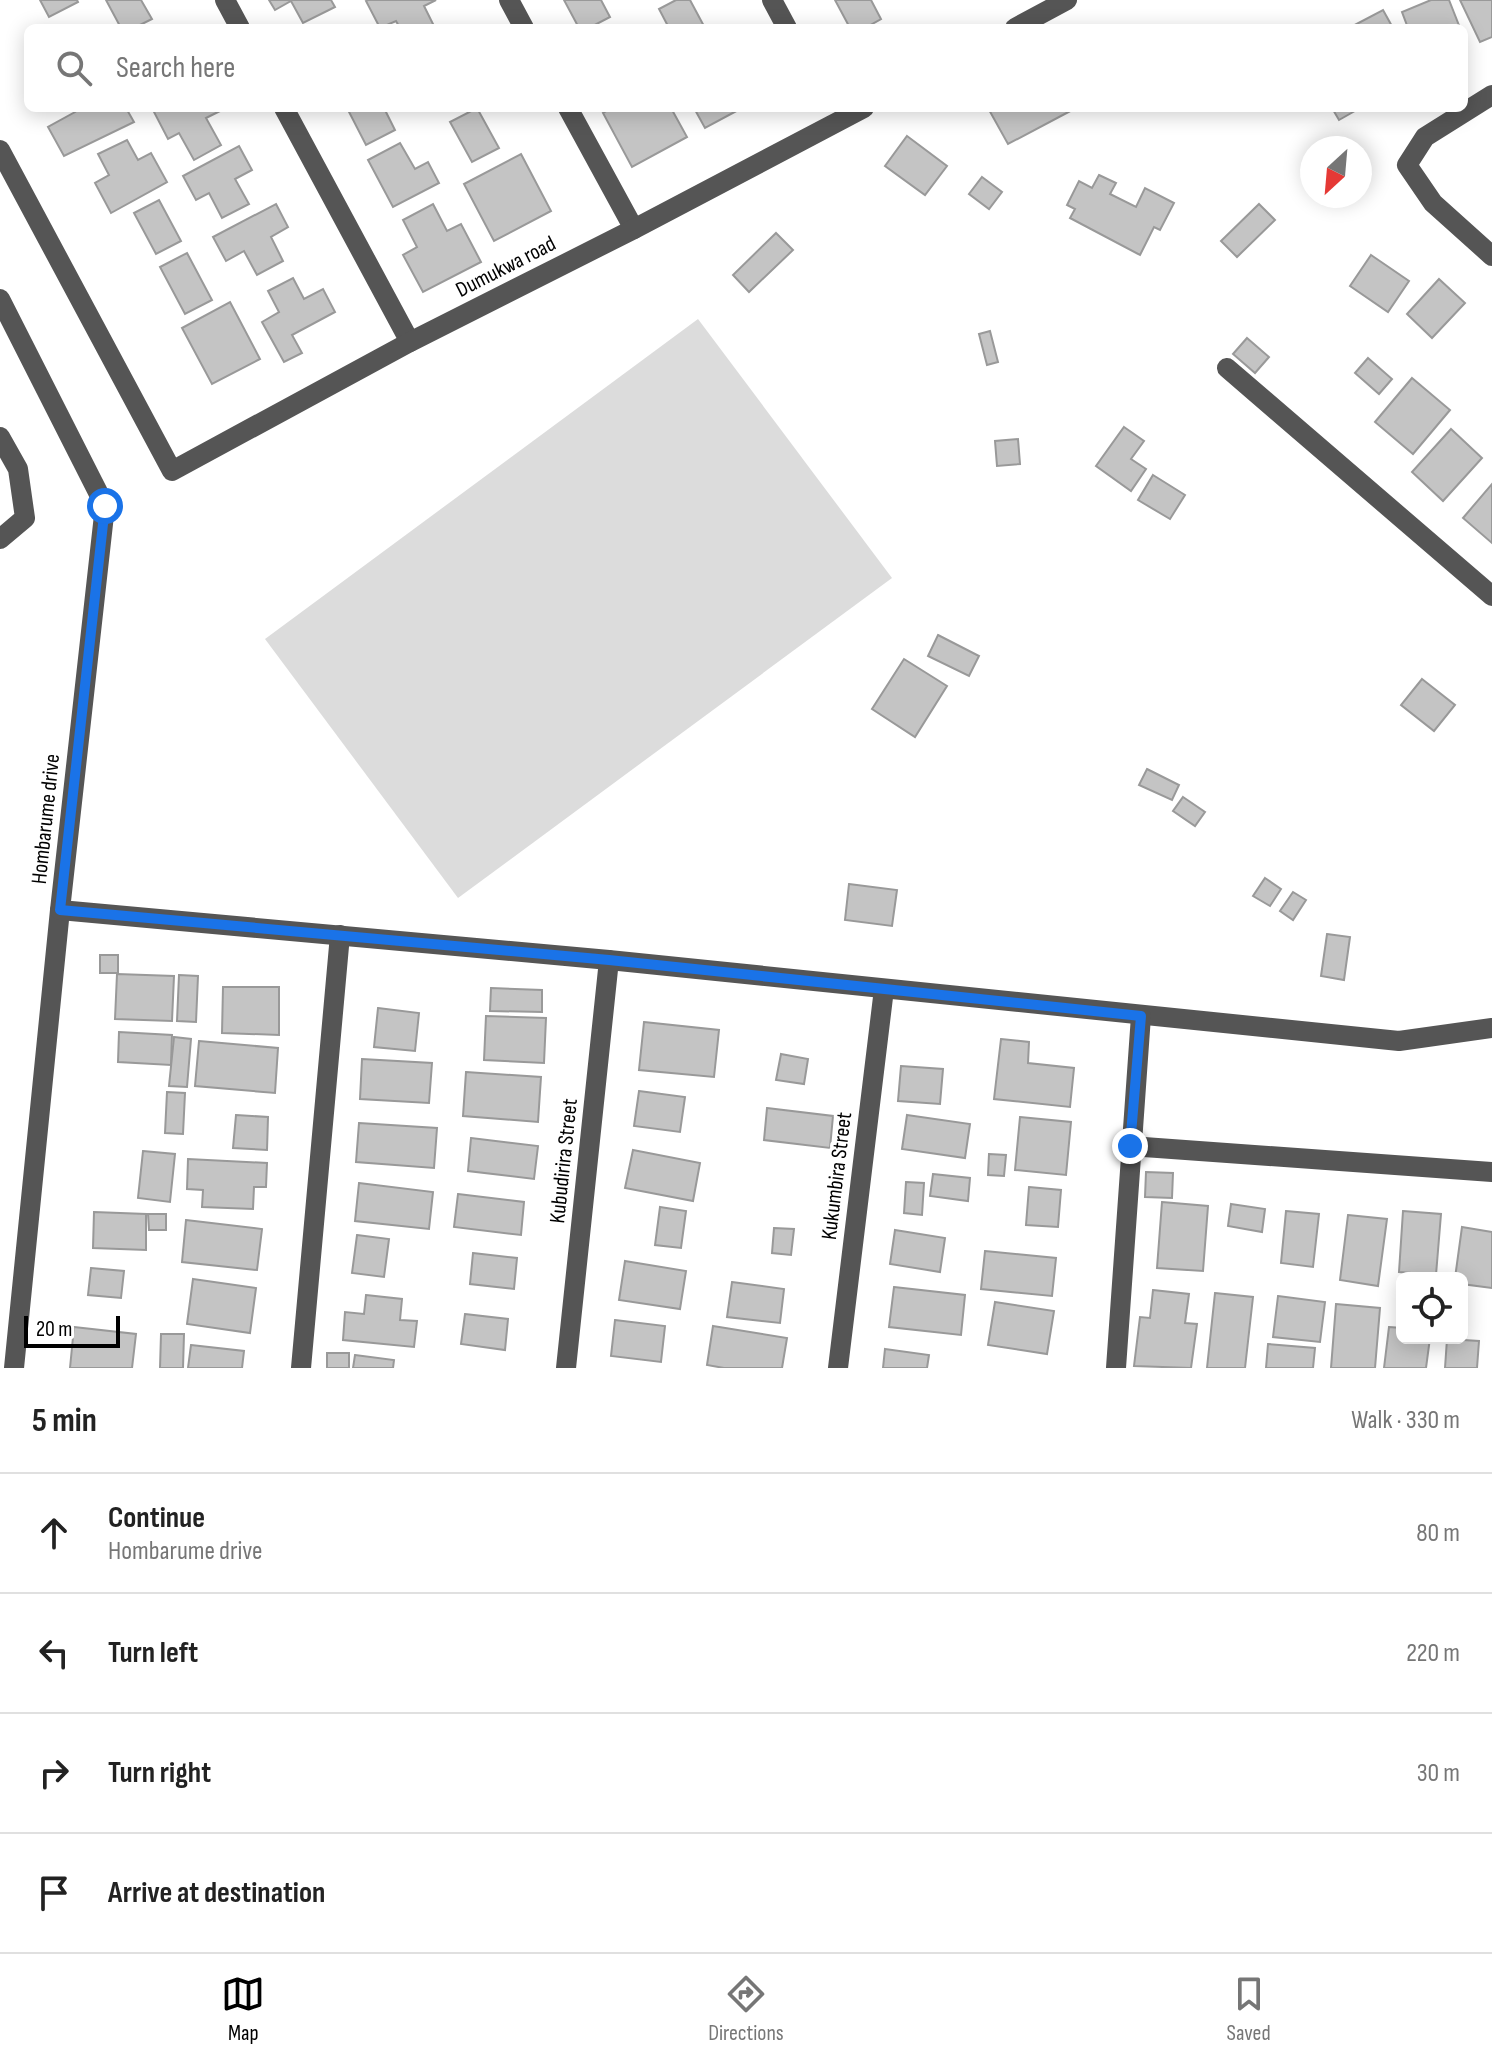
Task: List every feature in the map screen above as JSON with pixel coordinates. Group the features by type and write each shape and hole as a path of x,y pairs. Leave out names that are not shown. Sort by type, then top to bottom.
{"street":[{"path":"225,0 238,24"},
{"path":"509,0 522,24"},
{"path":"772,0 785,24"},
{"path":"1022,24 1067,0"},
{"path":"1468,110 1492,95"},
{"path":"286,112 410,342"},
{"path":"570,112 634,229"},
{"path":"1465,112 1425,137 1407,165 1433,203 1492,256"},
{"name":"Dumukwa road","path":"0,150 172,471 410,342 634,229 833,115"},
{"name":"Hombarume drive","path":"0,299 105,506 14,1368"},
{"path":"1227,368 1492,596"},
{"path":"0,437 18,469 25,518 0,539"},
{"path":"60,910 609,960 1399,1041 1492,1028"},
{"path":"301,1368 340,935"},
{"name":"Kubudirira Street","path":"566,1368 609,960"},
{"name":"Kukumbira Street","path":"838,1368 884,989"},
{"path":"1116,1368 1141,1016"},
{"path":"1130,1146 1492,1172"}],"shaded area":[{"path":"698,319 892,578 458,898 265,639"}],"building":[{"path":"40,0 77,0 78,2 49,17"},
{"path":"106,0 141,0 152,19 142,24 119,24"},
{"path":"269,0 331,0 335,7 303,23 291,1 275,10"},
{"path":"436,0 424,6 433,24 398,24 396,21 378,24 366,1"},
{"path":"564,0 601,0 610,17 597,24 577,24"},
{"path":"676,0 690,0 703,24 667,24 659,9"},
{"path":"835,0 871,0 881,19 872,24 848,24"},
{"path":"1431,0 1449,0 1458,24 1406,24 1402,12"},
{"path":"1460,0 1492,0 1492,37 1480,42"},
{"path":"1383,10 1391,24 1357,24"},
{"path":"75,112 128,112 134,122 64,156 48,127"},
{"path":"154,112 218,112 206,118 221,145 194,160 179,133 168,139"},
{"path":"349,112 386,112 395,130 366,145"},
{"path":"469,112 479,112 499,148 472,162 450,122"},
{"path":"673,112 687,137 632,167 603,113"},
{"path":"696,112 735,112 705,128"},
{"path":"990,112 1068,112 1008,144"},
{"path":"1334,112 1353,112 1339,120"},
{"path":"907,136 947,166 925,195 885,166"},
{"path":"127,140 138,160 151,153 167,182 111,213 95,183 109,175 98,154"},
{"path":"400,143 415,169 428,162 439,183 393,207 368,160"},
{"path":"239,146 252,170 235,179 249,204 222,218 209,193 196,200 183,176"},
{"path":"521,154 551,211 494,241 464,184"},
{"path":"1099,175 1116,183 1110,194 1136,207 1145,188 1174,203 1160,230 1154,227 1140,255 1070,218 1075,209 1067,205 1079,181 1092,188"},
{"path":"982,177 1002,192 989,209 969,194"},
{"path":"159,200 181,241 156,254 134,213"},
{"path":"276,204 288,227 271,237 283,261 257,275 244,251 226,261 213,237"},
{"path":"433,204 447,231 461,224 481,262 423,292 403,255 417,247 403,220"},
{"path":"1259,204 1275,220 1237,257 1221,241"},
{"path":"776,233 793,250 749,292 733,275"},
{"path":"187,253 212,300 185,314 160,267"},
{"path":"1371,255 1409,281 1388,312 1350,286"},
{"path":"293,278 304,299 323,289 335,312 292,335 302,353 284,362 262,322 279,312 268,291"},
{"path":"1439,279 1465,303 1432,338 1407,314"},
{"path":"230,302 260,359 212,384 182,328"},
{"path":"990,331 998,362 987,365 979,334"},
{"path":"1247,338 1269,357 1255,373 1233,354"},
{"path":"1368,358 1392,379 1379,394 1355,373"},
{"path":"1412,378 1450,410 1413,454 1375,422"},
{"path":"1124,427 1144,441 1131,459 1146,469 1131,491 1096,466"},
{"path":"1451,429 1482,458 1443,501 1412,472"},
{"path":"1018,439 1020,464 997,466 995,441"},
{"path":"1153,475 1185,495 1170,519 1138,500"},
{"path":"1492,484 1492,543 1463,518"},
{"path":"938,635 979,656 969,676 928,656"},
{"path":"904,659 947,686 915,737 872,709"},
{"path":"1422,679 1455,705 1434,731 1401,705"},
{"path":"1147,769 1179,785 1172,800 1139,785"},
{"path":"1183,797 1205,812 1195,826 1173,811"},
{"path":"1265,878 1281,889 1270,906 1253,896"},
{"path":"849,884 897,890 892,926 845,920"},
{"path":"1293,892 1306,900 1293,920 1280,911"},
{"path":"1327,934 1350,937 1344,980 1321,976"},
{"path":"100,955 118,955 118,973 100,973"},
{"path":"117,974 174,976 172,1021 115,1019"},
{"path":"179,975 198,976 196,1022 177,1021"},
{"path":"223,987 279,987 279,1035 222,1033"},
{"path":"491,988 542,990 542,1012 490,1011"},
{"path":"378,1008 419,1013 415,1051 374,1047"},
{"path":"486,1016 546,1018 544,1063 484,1060"},
{"path":"644,1022 719,1030 714,1077 639,1070"},
{"path":"119,1032 172,1035 171,1065 118,1062"},
{"path":"174,1037 191,1039 187,1087 169,1086"},
{"path":"1001,1039 1029,1042 1028,1063 1074,1068 1070,1107 994,1099"},
{"path":"199,1041 278,1048 275,1093 195,1086"},
{"path":"781,1054 808,1059 804,1084 776,1080"},
{"path":"362,1059 432,1063 429,1103 360,1099"},
{"path":"901,1066 943,1069 940,1104 898,1101"},
{"path":"466,1072 541,1077 538,1122 463,1116"},
{"path":"639,1091 685,1097 680,1132 634,1126"},
{"path":"167,1092 185,1093 183,1134 165,1133"},
{"path":"767,1108 833,1116 830,1148 764,1140"},
{"path":"236,1115 268,1117 267,1150 233,1148"},
{"path":"907,1115 970,1124 965,1158 902,1149"},
{"path":"1020,1117 1071,1122 1066,1175 1015,1170"},
{"path":"359,1123 437,1128 434,1168 356,1162"},
{"path":"471,1138 538,1146 534,1179 468,1171"},
{"path":"633,1150 700,1163 693,1201 625,1188"},
{"path":"143,1151 175,1154 170,1202 138,1198"},
{"path":"989,1154 1006,1155 1004,1176 988,1175"},
{"path":"188,1159 267,1163 266,1187 254,1187 253,1209 202,1207 203,1190 187,1189"},
{"path":"1146,1172 1173,1173 1172,1198 1145,1197"},
{"path":"933,1174 970,1178 968,1201 930,1196"},
{"path":"906,1182 924,1183 922,1215 904,1213"},
{"path":"359,1183 433,1192 429,1229 355,1221"},
{"path":"1029,1187 1061,1190 1058,1227 1026,1225"},
{"path":"458,1194 524,1202 521,1235 454,1227"},
{"path":"1162,1202 1208,1206 1203,1271 1157,1268"},
{"path":"1231,1204 1265,1209 1262,1232 1228,1226"},
{"path":"660,1207 686,1211 681,1248 655,1245"},
{"path":"1286,1211 1319,1214 1313,1267 1281,1263"},
{"path":"1403,1211 1441,1214 1436,1272 1399,1272"},
{"path":"94,1212 146,1214 146,1250 93,1248"},
{"path":"148,1214 166,1214 166,1230 149,1230"},
{"path":"1348,1215 1387,1219 1378,1286 1340,1280"},
{"path":"186,1220 262,1229 257,1270 182,1262"},
{"path":"1462,1227 1492,1232 1492,1288 1468,1285 1468,1272 1456,1272"},
{"path":"774,1228 794,1229 791,1255 772,1253"},
{"path":"895,1230 945,1238 940,1272 890,1264"},
{"path":"357,1235 389,1239 384,1277 352,1273"},
{"path":"985,1251 1056,1258 1052,1296 981,1289"},
{"path":"473,1253 517,1258 514,1289 470,1284"},
{"path":"625,1261 686,1271 680,1309 619,1300"},
{"path":"91,1268 124,1271 121,1298 88,1295"},
{"path":"193,1279 256,1288 250,1333 187,1324"},
{"path":"732,1282 784,1289 780,1323 727,1317"},
{"path":"894,1287 965,1295 961,1335 889,1327"},
{"path":"1153,1290 1189,1294 1185,1323 1197,1324 1191,1368 1134,1366 1140,1317 1150,1318"},
{"path":"1215,1293 1253,1297 1245,1368 1207,1368"},
{"path":"366,1295 402,1299 400,1320 417,1321 414,1347 343,1340 345,1312 364,1314"},
{"path":"1278,1296 1325,1302 1320,1342 1273,1337"},
{"path":"995,1302 1054,1311 1047,1354 988,1345"},
{"path":"1336,1304 1380,1308 1375,1368 1331,1368"},
{"path":"465,1314 508,1319 505,1350 461,1344"},
{"path":"615,1320 665,1326 661,1362 611,1356"},
{"path":"713,1326 787,1338 782,1368 707,1365"},
{"path":"74,1327 136,1334 132,1368 70,1368"},
{"path":"1389,1327 1396,1328 1396,1344 1429,1344 1426,1368 1384,1368"},
{"path":"161,1334 184,1334 183,1368 160,1368"},
{"path":"1479,1341 1477,1368 1445,1368 1447,1344"},
{"path":"1268,1344 1315,1348 1313,1368 1266,1368"},
{"path":"191,1345 244,1351 242,1368 188,1368"},
{"path":"885,1349 929,1355 927,1368 883,1368"},
{"path":"327,1353 349,1353 349,1368 327,1368"},
{"path":"355,1355 394,1360 393,1368 353,1368"}],"route":[{"path":"105,506 60,910 609,960 1141,1016 1130,1146"}]}
